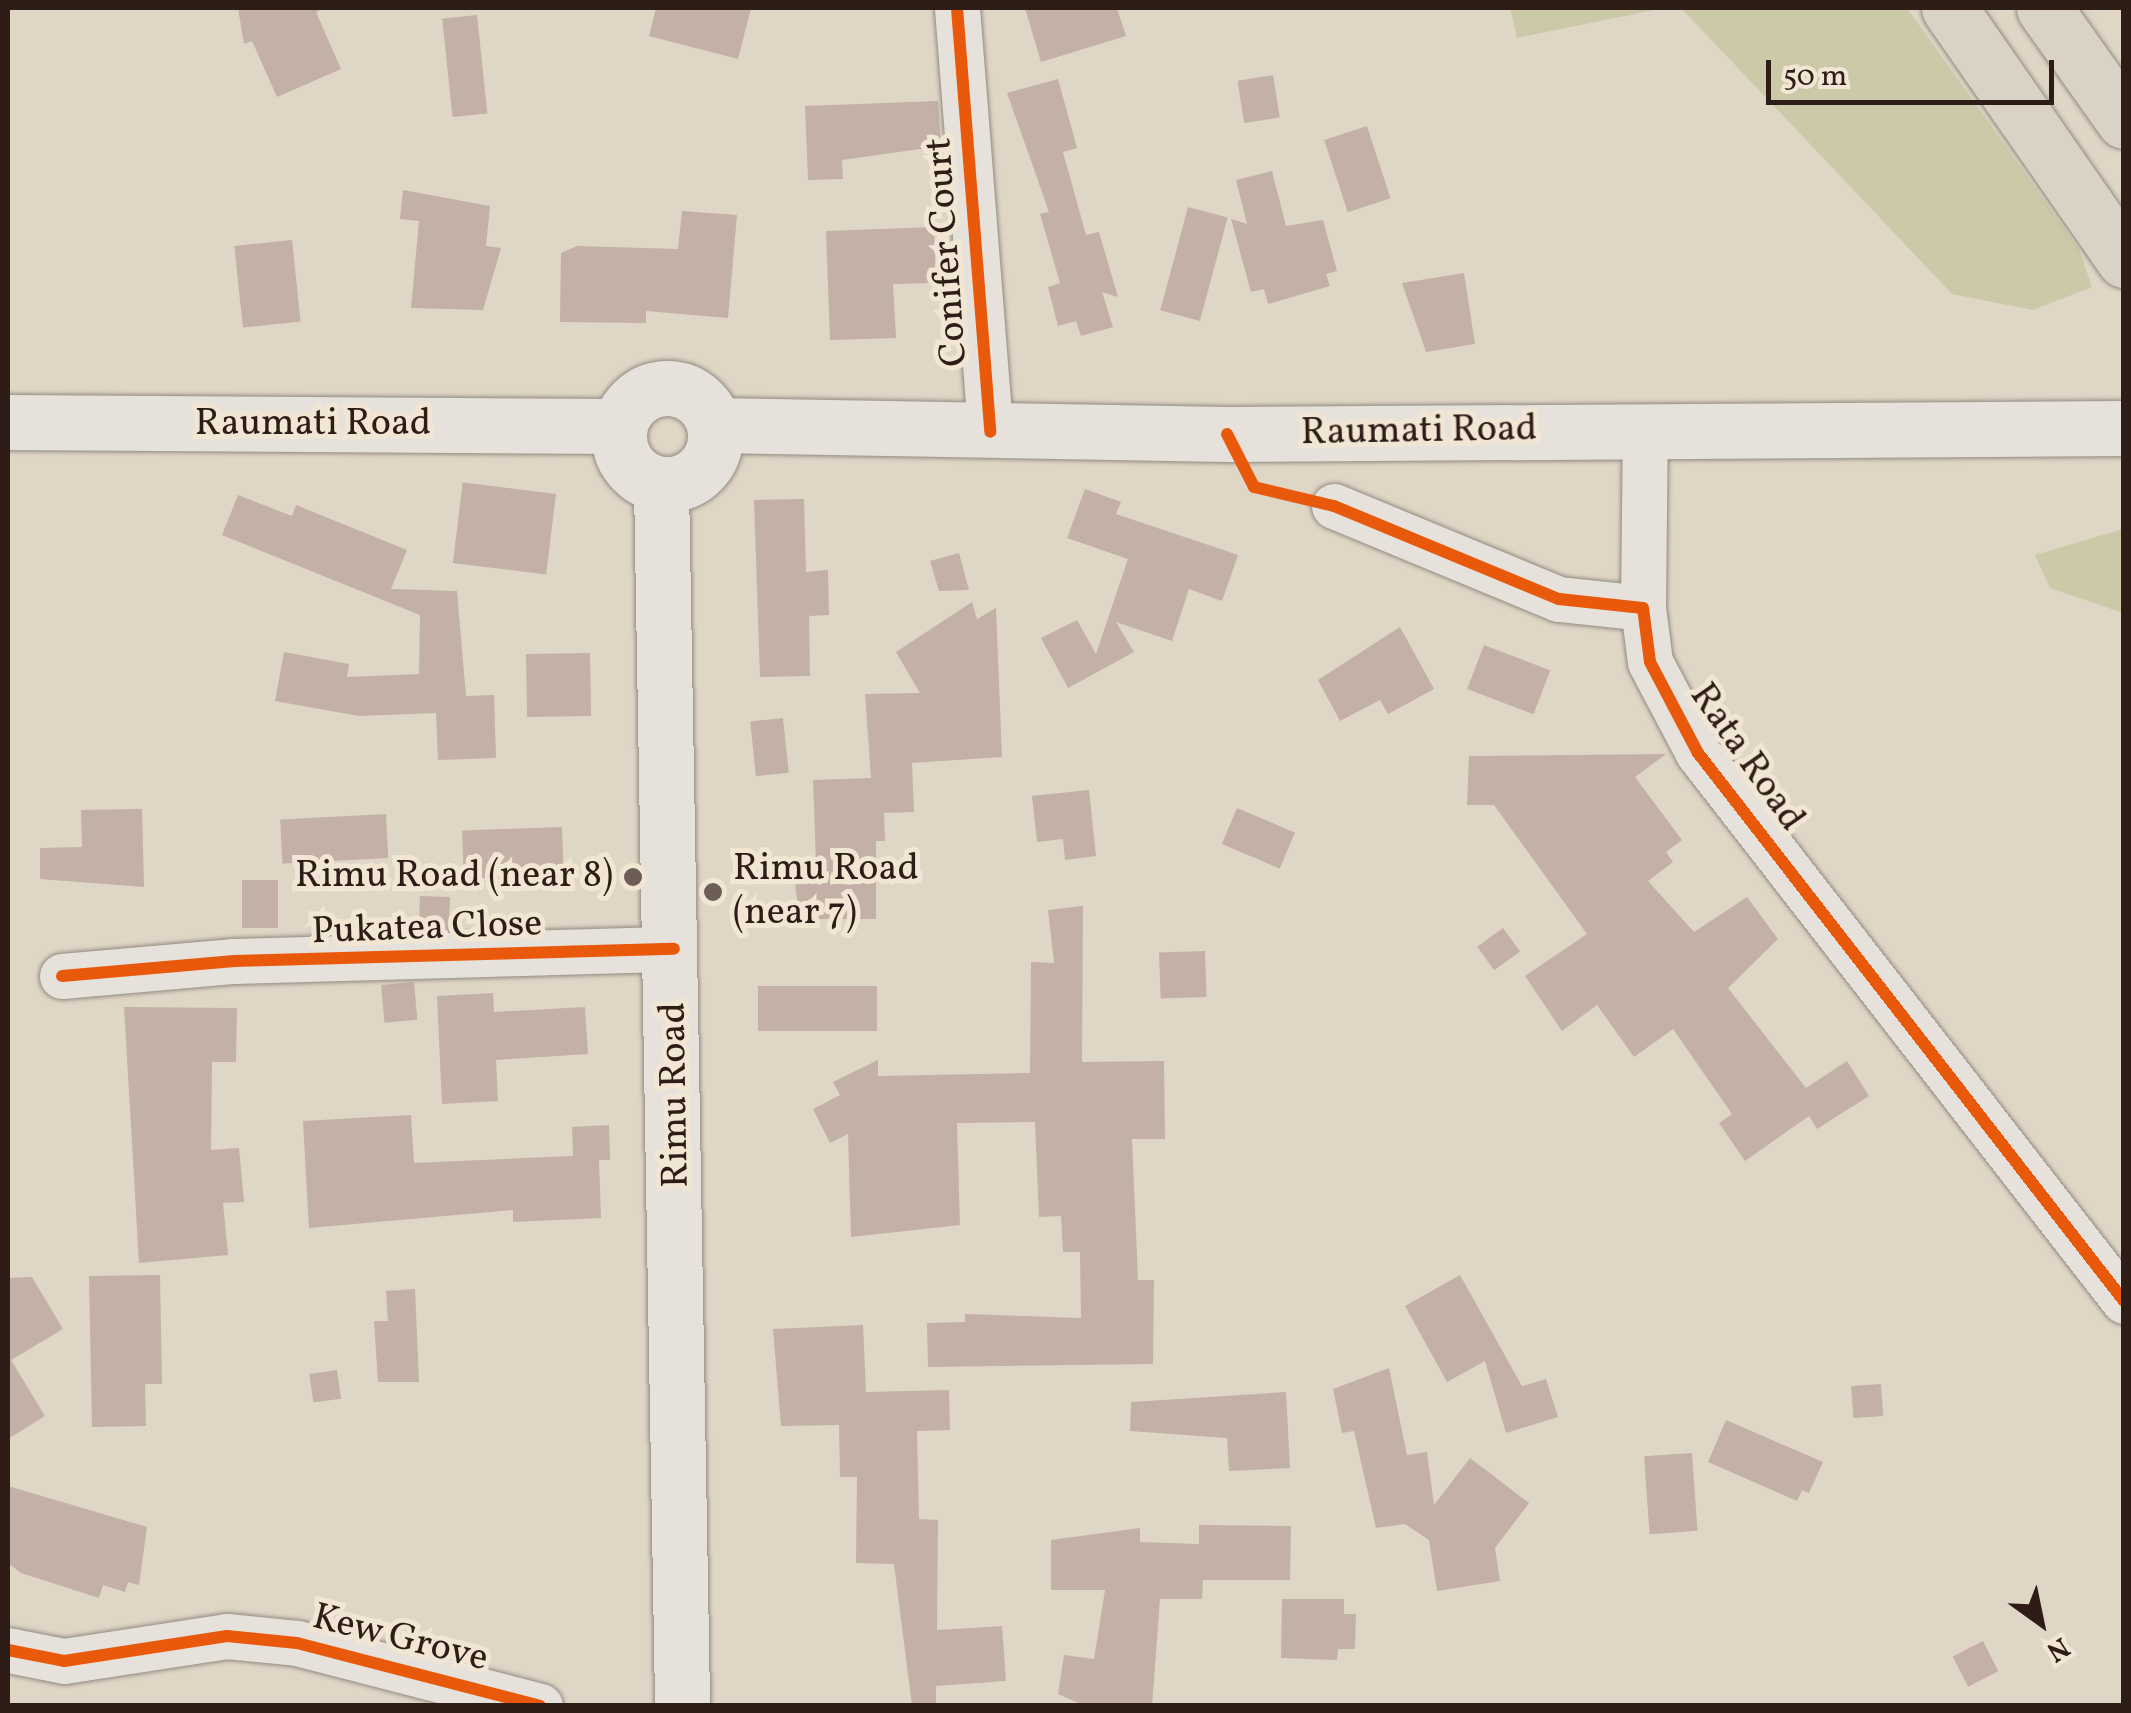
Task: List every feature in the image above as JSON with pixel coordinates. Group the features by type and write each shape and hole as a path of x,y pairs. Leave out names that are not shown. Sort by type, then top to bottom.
{"highway":[{"path":"1950,8 2124,260"},
{"path":"2044,8 2124,121"}],"main road":[{"path":"666,387 697,398 715,425 703,469 661,485 627,465 619,426 636,398 666,387"},
{"name":"Raumati Road","path":"8,422 619,426"},
{"name":"Raumati Road","path":"715,425 990,432 2124,428"},
{"name":"Rimu Road","path":"661,485 674,949 682,1706"}],"street":[{"name":"Conifer Court","path":"957,8 990,432"},
{"name":"Rata Road","path":"1645,430 1643,608 1650,662 1698,753 2124,1300"},
{"path":"1334,506 1559,598 1643,608"},
{"name":"Pukatea Close","path":"62,976 234,961 674,949"},
{"name":"Kew Grove","path":"8,1650 64,1661 227,1636 262,1640 540,1706"}],"shaded area":[{"path":"1510,8 1664,8 1517,38"},
{"path":"1681,8 1907,8 2079,249 2092,287 2033,310 1952,294"},
{"path":"2123,529 2123,613 2050,588 2035,555"}],"building":[{"path":"238,8 324,8 316,12 341,69 277,97 252,41 244,44"},
{"path":"656,8 751,8 738,59 649,36"},
{"path":"1025,8 1117,8 1126,36 1041,62"},
{"path":"477,15 487,113 453,117 442,19"},
{"path":"1273,75 1280,117 1244,123 1237,81"},
{"path":"1058,79 1077,148 1063,152 1086,235 1099,232 1118,297 1102,292 1113,327 1081,336 1076,321 1058,326 1048,287 1060,283 1040,214 1049,212 1007,93"},
{"path":"938,101 941,146 842,160 843,179 808,180 805,106"},
{"path":"1367,126 1390,198 1348,212 1324,140"},
{"path":"1272,171 1286,226 1323,220 1337,271 1326,274 1330,286 1268,304 1264,289 1251,292 1231,219 1247,224 1236,180"},
{"path":"403,190 490,206 486,246 501,248 483,310 411,308 419,221 400,219"},
{"path":"1188,207 1228,218 1200,321 1160,310"},
{"path":"682,211 737,215 728,318 646,311 646,323 560,322 561,253 577,246 678,249"},
{"path":"934,227 936,283 893,284 896,338 830,340 826,231"},
{"path":"292,240 301,322 243,328 234,246"},
{"path":"1464,273 1475,344 1426,352 1402,283"},
{"path":"463,483 556,494 546,574 453,563"},
{"path":"1085,489 1121,502 1116,514 1238,555 1222,601 1189,589 1172,641 1116,622 1134,652 1068,688 1041,638 1077,620 1096,654 1128,559 1067,538"},
{"path":"238,495 292,516 296,505 407,550 391,589 457,591 466,696 494,695 496,758 438,760 436,713 359,716 275,701 284,652 349,664 347,677 419,674 420,615 222,535"},
{"path":"804,499 806,572 828,570 829,615 809,616 810,676 760,677 754,500"},
{"path":"959,553 969,590 939,591 930,561"},
{"path":"972,602 977,619 996,608 1002,757 912,763 914,812 884,813 885,841 876,841 876,919 800,919 792,864 816,864 813,780 871,778 865,694 920,693 896,652"},
{"path":"1400,627 1434,689 1388,714 1380,700 1340,721 1318,680"},
{"path":"1484,645 1550,670 1533,714 1467,689"},
{"path":"590,653 591,716 527,717 526,654"},
{"path":"783,718 789,773 756,776 750,721"},
{"path":"1666,754 1635,777 1682,840 1666,852 1673,862 1648,881 1694,932 1747,897 1778,939 1728,988 1806,1088 1847,1061 1869,1096 1817,1129 1809,1116 1745,1161 1719,1123 1732,1114 1673,1029 1634,1057 1597,1005 1562,1031 1525,976 1587,934 1494,805 1467,805 1469,756"},
{"path":"1089,790 1096,856 1065,860 1063,839 1037,842 1032,796"},
{"path":"1237,808 1295,833 1280,869 1222,844"},
{"path":"142,809 144,887 40,879 40,848 82,847 81,810"},
{"path":"386,814 388,858 282,863 280,820"},
{"path":"562,827 564,880 464,883 462,830"},
{"path":"242,880 278,880 278,928 242,928"},
{"path":"420,896 450,897 449,931 419,930"},
{"path":"1083,906 1082,1062 1164,1061 1165,1139 1132,1139 1138,1280 1154,1280 1153,1364 928,1367 927,1323 965,1322 965,1314 1081,1318 1080,1252 1063,1252 1061,1216 1039,1217 1035,1122 957,1123 960,1225 851,1237 848,1134 830,1143 813,1109 840,1095 833,1082 878,1060 878,1076 1030,1073 1031,962 1054,963 1048,910"},
{"path":"1503,928 1520,951 1494,970 1477,947"},
{"path":"1205,951 1207,997 1161,999 1159,953"},
{"path":"414,982 417,1020 384,1023 381,985"},
{"path":"758,986 877,986 877,1031 758,1031"},
{"path":"493,993 494,1012 585,1007 588,1054 496,1060 498,1101 442,1104 437,996"},
{"path":"124,1007 237,1008 236,1062 212,1062 211,1150 239,1148 244,1202 223,1203 228,1255 139,1263"},
{"path":"411,1115 414,1163 573,1156 572,1127 609,1125 610,1160 599,1160 601,1218 513,1222 513,1210 309,1228 303,1121"},
{"path":"160,1275 162,1384 145,1384 146,1426 92,1427 89,1276"},
{"path":"1460,1275 1522,1386 1546,1379 1558,1417 1506,1433 1485,1361 1447,1382 1405,1306"},
{"path":"32,1277 63,1329 11,1360 45,1416 8,1439 8,1278"},
{"path":"415,1289 419,1382 378,1382 374,1321 388,1321 386,1291"},
{"path":"863,1325 866,1392 949,1390 950,1430 917,1431 919,1519 938,1520 937,1630 1002,1626 1006,1681 936,1686 936,1706 912,1706 894,1564 856,1563 857,1477 840,1477 839,1425 781,1426 773,1329"},
{"path":"1389,1368 1407,1455 1427,1452 1434,1505 1470,1458 1529,1503 1495,1548 1500,1581 1437,1591 1429,1540 1405,1524 1376,1528 1354,1431 1342,1433 1333,1389"},
{"path":"337,1370 341,1399 313,1403 309,1374"},
{"path":"1881,1384 1883,1416 1853,1418 1851,1386"},
{"path":"1286,1392 1290,1468 1229,1471 1227,1438 1130,1431 1131,1402"},
{"path":"1726,1420 1823,1462 1809,1493 1802,1490 1797,1501 1708,1462"},
{"path":"1692,1453 1697,1531 1650,1534 1644,1456"},
{"path":"8,1486 147,1527 139,1585 128,1582 125,1592 103,1585 99,1598 21,1573 8,1563"},
{"path":"1199,1525 1291,1526 1290,1580 1203,1580 1202,1599 1160,1599 1152,1706 1085,1706 1058,1694 1064,1655 1094,1659 1105,1590 1051,1590 1051,1540 1140,1528 1140,1542 1199,1544"},
{"path":"1282,1599 1344,1599 1344,1614 1356,1614 1355,1649 1338,1649 1337,1660 1281,1658"},
{"path":"1983,1641 1998,1671 1968,1687 1953,1656"}],"cycle path":[{"path":"957,8 990,432"},
{"path":"1227,434 1254,487 1334,506 1559,599 1643,608 1650,662 1698,753 2124,1301"},
{"path":"62,976 234,961 674,949"},
{"path":"8,1650 64,1661 227,1636 297,1643 540,1706"}],"place":[{"name":"Rimu Road (near 8)","path":"633,877"},
{"name":"Rimu Road (near 7)","path":"713,892"}]}
